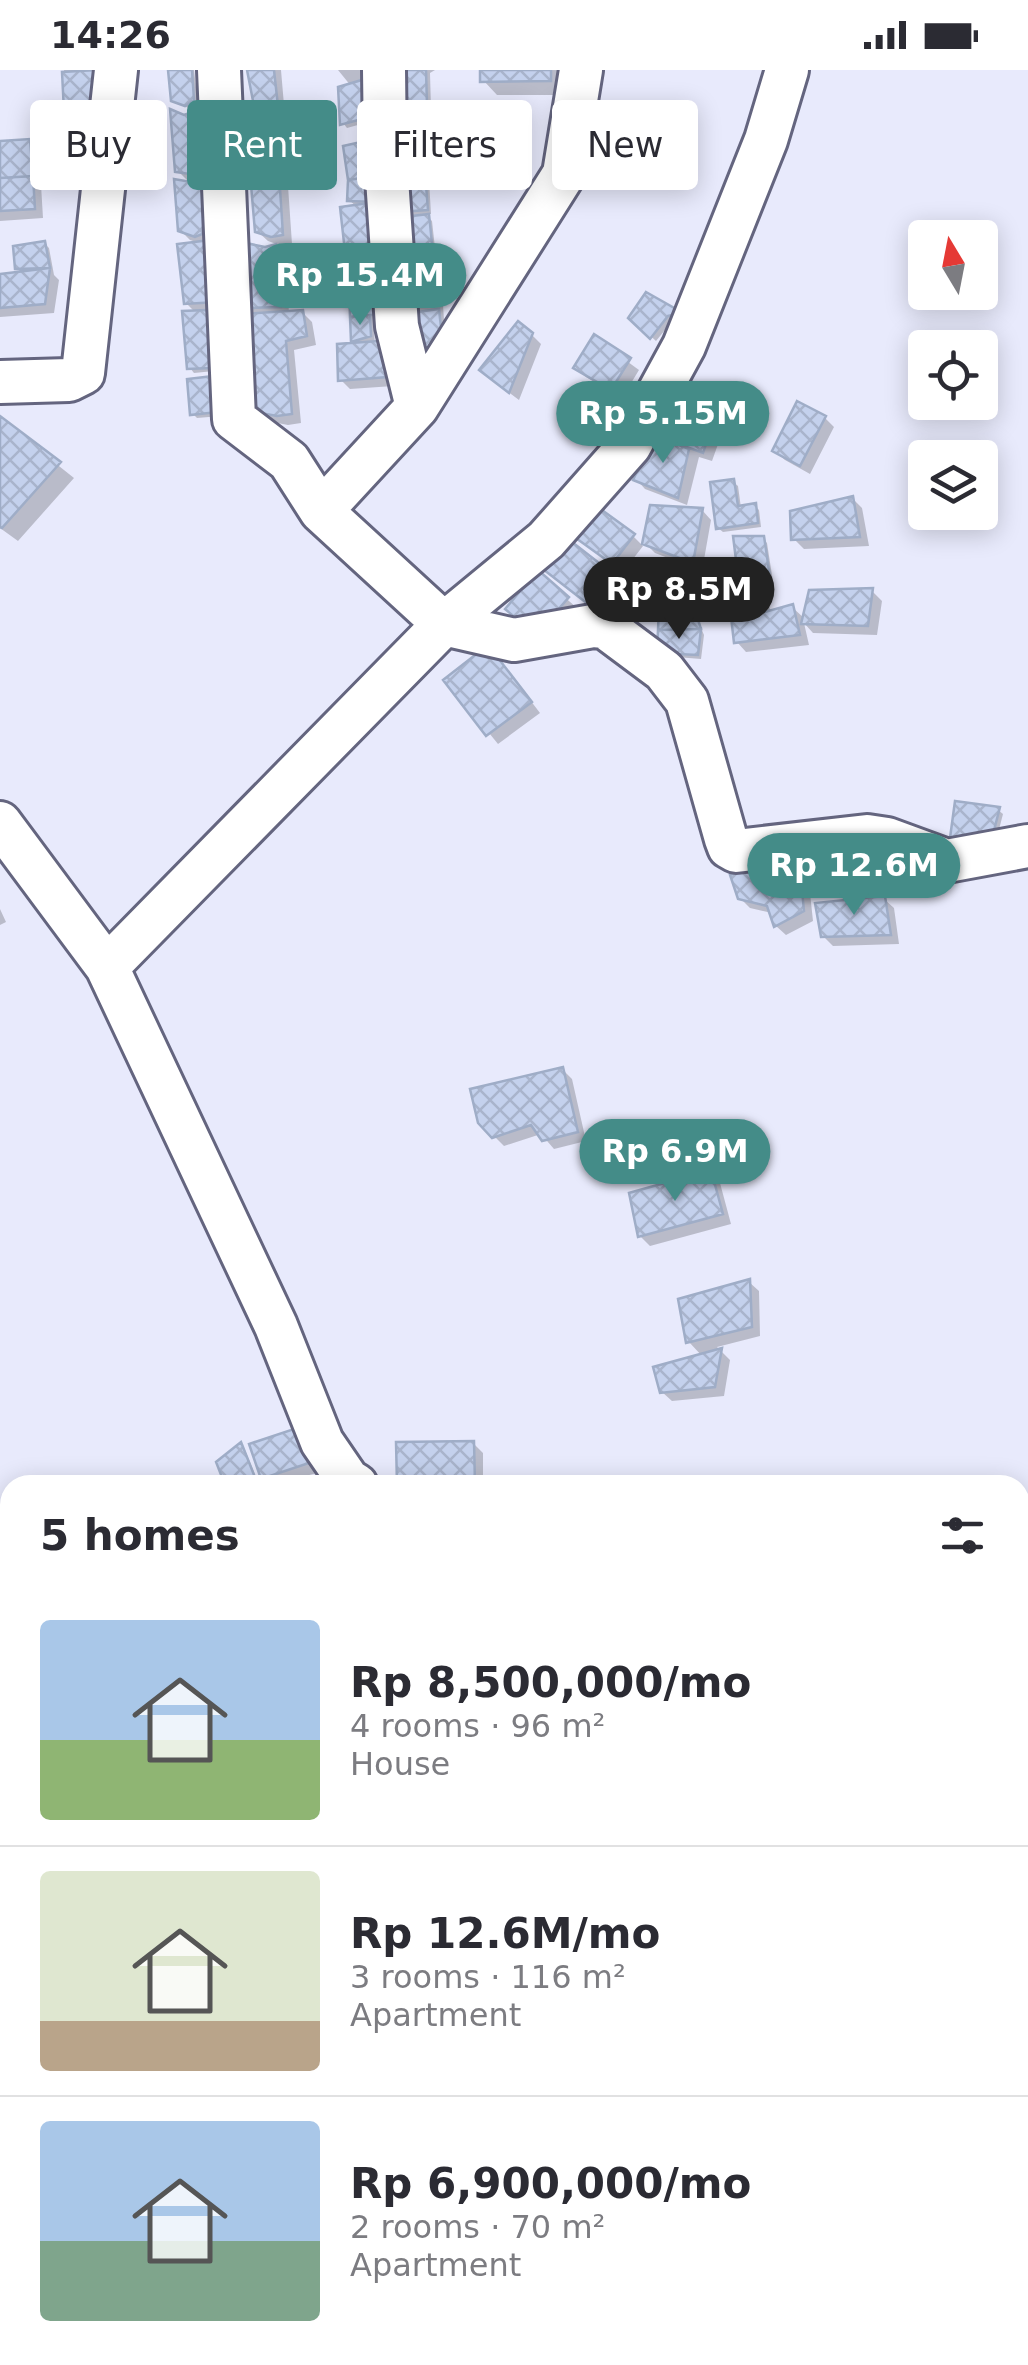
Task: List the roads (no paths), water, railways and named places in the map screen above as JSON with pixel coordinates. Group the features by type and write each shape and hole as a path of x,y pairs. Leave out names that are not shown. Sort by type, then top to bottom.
{"street":[{"path":"0,382 69,380 83,373 116,70"},
{"path":"220,70 234,420 289,461 321,511 444,624 514,640 605,627 664,671 687,701 729,848 736,851 868,836 946,861 1028,846"},
{"path":"384,70 384,149 398,326 417,407"},
{"path":"321,511 417,407 564,174 581,70"},
{"path":"107,967 444,624 546,540 630,445 684,346 766,140 787,70"},
{"path":"0,823 107,967 276,1326 322,1442 345,1475"}]}
